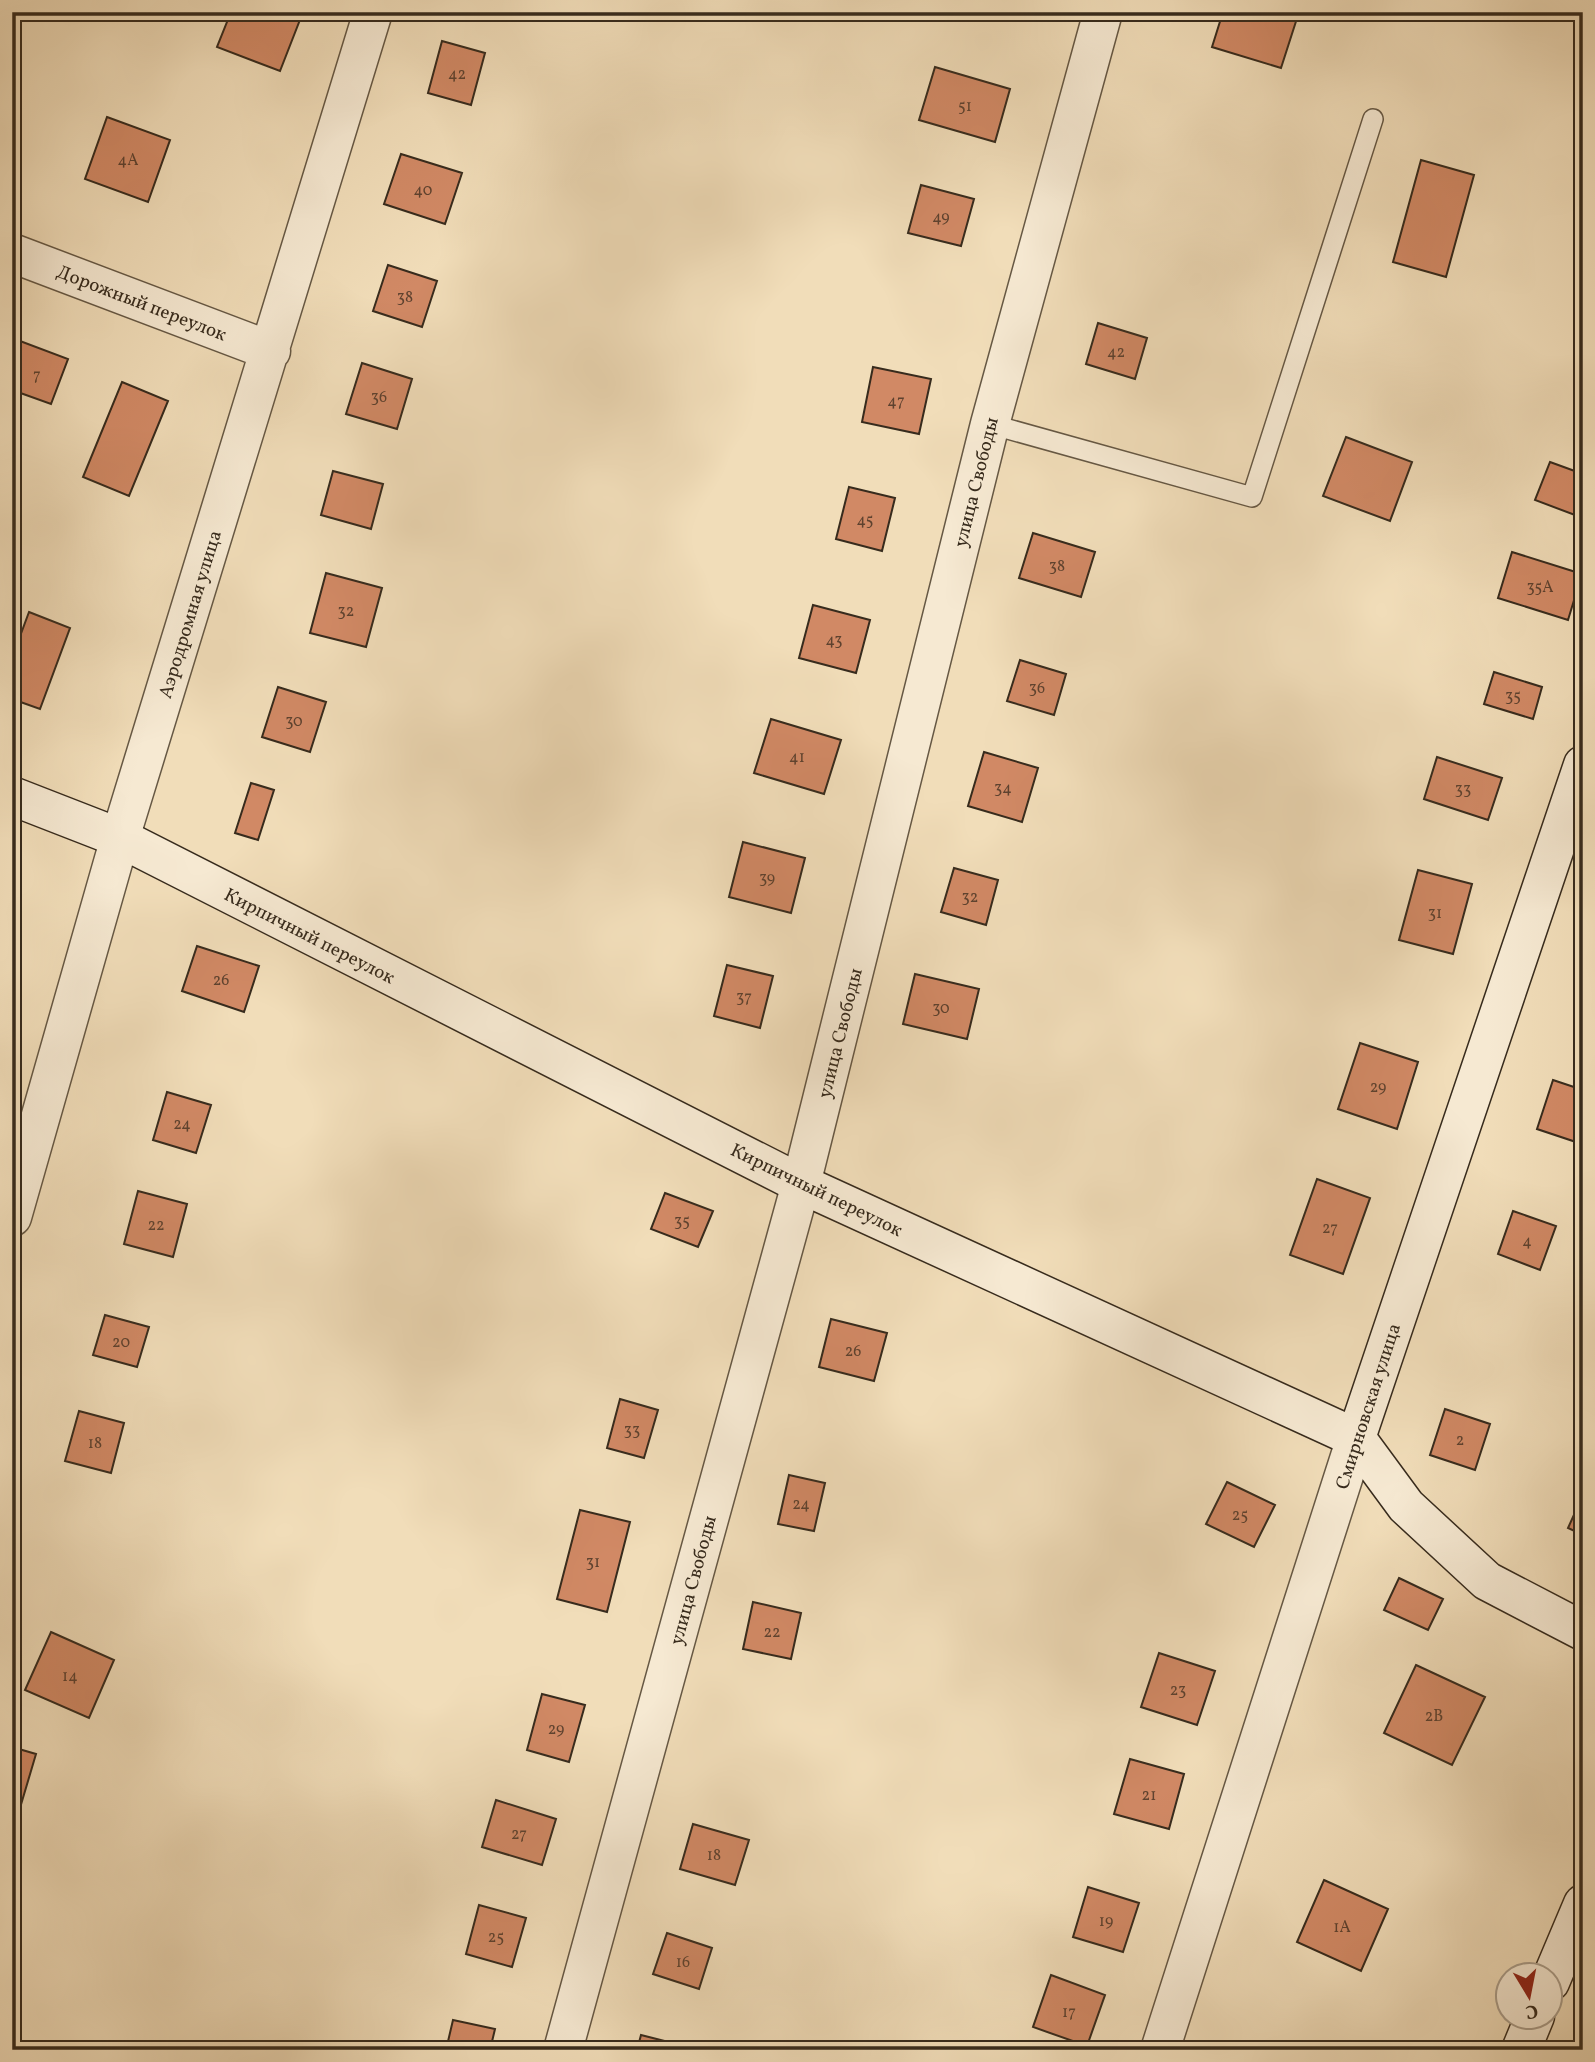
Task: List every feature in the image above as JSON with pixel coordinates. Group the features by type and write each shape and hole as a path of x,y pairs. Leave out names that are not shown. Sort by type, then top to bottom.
{"street":[{"name":"Аэродромная улица","path":"12,1217 120,838 373,12"},
{"name":"улица Свободы","path":"563,2050 802,1184 990,424 1103,12"},
{"name":"Дорожный переулок","path":"12,253 271,351"},
{"name":"Смирновская улица","path":"1160,2050 1356,1438 1583,765"},
{"name":"Кирпичный переулок","path":"12,796 120,838 802,1184 1356,1438 1406,1506 1487,1581 1583,1631"},
{"path":"1559,1960 1583,1904"},
{"path":"1521,2050 1529,2030"}],"lane":[{"path":"990,424 1252,497 1373,119"}],"building":[{"path":"231,12 303,12 280,71 217,47"},
{"path":"1223,12 1299,12 1281,68 1212,47"},
{"path":"442,41 485,53 471,105 428,93"},
{"path":"935,67 1010,89 995,142 919,120"},
{"path":"107,117 170,140 148,202 85,179"},
{"path":"401,154 462,173 445,224 384,204"},
{"path":"1421,160 1474,175 1446,277 1393,262"},
{"path":"921,185 974,199 961,246 908,233"},
{"path":"388,265 437,281 422,327 373,311"},
{"path":"1098,323 1147,338 1135,379 1086,364"},
{"path":"12,338 68,359 51,404 12,390"},
{"path":"362,363 412,379 397,429 346,414"},
{"path":"873,367 931,379 919,434 862,422"},
{"path":"122,382 168,401 129,496 83,477"},
{"path":"1346,437 1412,462 1390,521 1323,496"},
{"path":"1550,462 1583,474 1583,518 1535,500"},
{"path":"333,471 383,484 371,529 321,515"},
{"path":"849,487 895,498 882,551 836,539"},
{"path":"1033,533 1095,552 1081,597 1019,578"},
{"path":"1512,552 1582,574 1568,620 1498,598"},
{"path":"326,573 382,588 366,647 310,633"},
{"path":"813,605 870,620 856,673 799,658"},
{"path":"29,612 70,628 40,709 12,699 12,658"},
{"path":"1020,660 1066,674 1054,715 1007,701"},
{"path":"1494,672 1542,687 1533,719 1484,704"},
{"path":"278,687 326,702 310,752 262,737"},
{"path":"771,719 841,740 824,794 754,773"},
{"path":"984,752 1038,768 1022,822 968,806"},
{"path":"1437,757 1502,778 1488,820 1424,799"},
{"path":"251,783 274,790 258,840 235,833"},
{"path":"743,842 805,858 791,913 729,897"},
{"path":"954,868 998,880 986,925 941,912"},
{"path":"1418,870 1472,884 1453,954 1399,940"},
{"path":"197,946 259,966 244,1012 182,991"},
{"path":"727,965 773,976 760,1028 714,1016"},
{"path":"915,974 979,989 967,1039 903,1024"},
{"path":"1360,1043 1418,1062 1397,1129 1338,1109"},
{"path":"1553,1080 1583,1090 1582,1144 1537,1129"},
{"path":"167,1092 211,1105 196,1153 153,1140"},
{"path":"1317,1179 1370,1198 1343,1274 1290,1255"},
{"path":"138,1191 187,1204 173,1257 124,1244"},
{"path":"665,1193 713,1211 698,1247 651,1229"},
{"path":"1513,1211 1556,1226 1540,1270 1498,1254"},
{"path":"105,1315 149,1327 137,1367 93,1355"},
{"path":"831,1319 887,1333 874,1381 819,1367"},
{"path":"620,1399 658,1410 644,1458 607,1448"},
{"path":"1445,1409 1490,1424 1475,1470 1430,1455"},
{"path":"79,1411 124,1423 111,1473 65,1461"},
{"path":"789,1475 825,1483 814,1531 778,1524"},
{"path":"1227,1482 1275,1505 1254,1547 1206,1524"},
{"path":"1583,1495 1583,1535 1568,1528"},
{"path":"580,1510 630,1522 607,1612 557,1599"},
{"path":"1399,1578 1443,1599 1428,1630 1384,1610"},
{"path":"753,1602 801,1613 791,1659 743,1649"},
{"path":"51,1632 114,1660 89,1718 25,1690"},
{"path":"1159,1653 1215,1671 1197,1725 1141,1707"},
{"path":"1416,1665 1485,1697 1452,1765 1384,1733"},
{"path":"542,1694 585,1705 569,1762 527,1750"},
{"path":"12,1747 36,1754 20,1808 12,1805"},
{"path":"1130,1759 1184,1774 1169,1829 1114,1814"},
{"path":"496,1800 556,1819 542,1865 482,1847"},
{"path":"693,1824 749,1840 735,1885 680,1869"},
{"path":"1324,1880 1388,1909 1361,1971 1297,1942"},
{"path":"1088,1887 1139,1903 1123,1952 1073,1937"},
{"path":"479,1905 526,1918 512,1967 466,1954"},
{"path":"667,1933 712,1948 699,1989 653,1974"},
{"path":"1051,1975 1105,1995 1087,2046 1033,2027"},
{"path":"453,2020 495,2029 490,2050 446,2050"},
{"path":"641,2035 700,2050 637,2050"}]}
